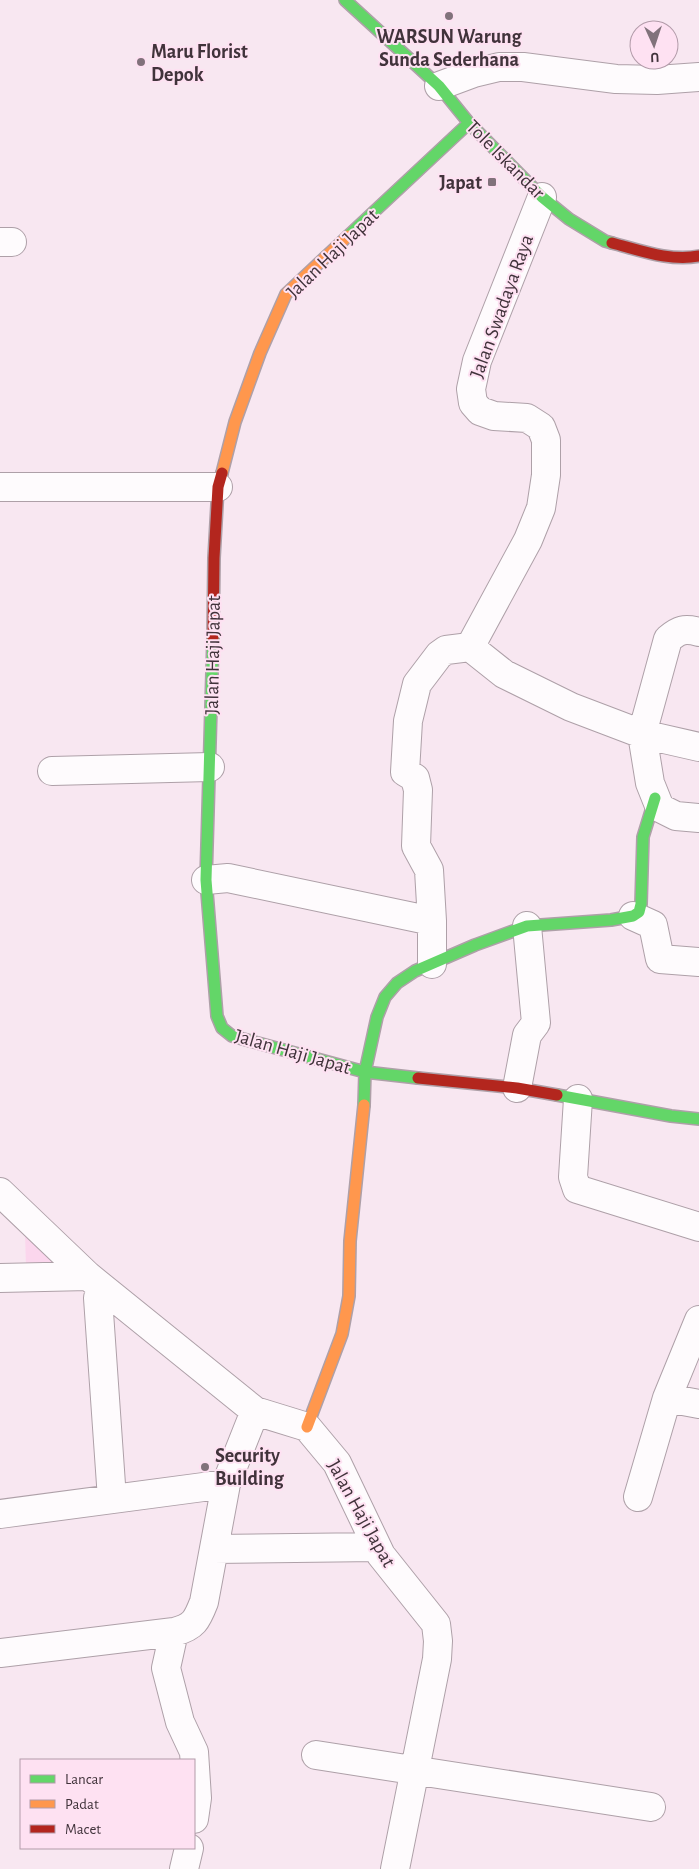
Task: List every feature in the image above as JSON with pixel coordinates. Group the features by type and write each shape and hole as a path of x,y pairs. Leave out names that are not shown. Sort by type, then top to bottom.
{"street":[{"name":"Tole Iskandar","path":"345,0 439,86 469,123 542,197 569,218 605,242 656,254 690,258 699,256"},
{"path":"439,86 474,73 499,67 523,68 616,80 699,77"},
{"name":"Jalan Haji Japat","path":"394,1869 416,1770 437,1659 438,1641 436,1624 381,1555 337,1463 308,1426 342,1334 350,1296 350,1241 363,1123 365,1072 232,1036 222,1028 217,1016 206,880 213,694 214,558 218,487 238,413 260,354 286,294 469,123"},
{"name":"Jalan Swadaya Raya","path":"470,647 528,540 542,508 546,475 546,440 542,427 527,418 494,416 480,411 473,403 471,389 476,361 542,197"},
{"path":"0,487 218,487"},
{"path":"699,632 690,630 678,631 668,639 642,734 650,784 660,808 676,816 699,818"},
{"path":"432,964 429,870 416,846 418,790 415,778 405,772 408,721 417,684 439,655 446,650 470,647 504,674 571,707 642,734 699,747"},
{"path":"52,771 210,767"},
{"path":"655,798 643,837 641,904 639,912 633,916 611,920 527,926 475,945 416,971 397,983 385,997 377,1017 365,1072 517,1088 671,1116 699,1119"},
{"path":"206,880 228,878 432,921"},
{"path":"633,916 653,925 660,959 699,962"},
{"path":"517,1088 527,1035 536,1023 527,926"},
{"path":"578,1099 573,1177 577,1190 699,1227"},
{"path":"0,1192 93,1287 255,1411 308,1426"},
{"path":"0,1278 93,1287"},
{"path":"93,1287 112,1499"},
{"path":"638,1497 667,1398 699,1320"},
{"path":"667,1398 699,1404"},
{"path":"0,1653 188,1629 198,1618 204,1602 226,1484 255,1411"},
{"path":"0,1514 226,1484"},
{"path":"214,1549 377,1547"},
{"path":"174,1632 166,1668 180,1722 194,1752 194,1759"},
{"path":"316,1755 651,1807"},
{"path":"195,1767 197,1798 195,1812"},
{"path":"184,1869 189,1849"}],"shaded area":[{"path":"25,1233 63,1267 26,1267"}],"traffic: fast":[{"path":"345,0 439,86 469,123 542,197 569,219 605,241 612,243"},
{"path":"348,236 469,123"},
{"path":"213,638 206,880 217,1016 222,1028 232,1036 365,1072 364,1105"},
{"path":"418,1078 365,1072 377,1017 385,997 397,983 415,971 475,945 527,926 611,920 633,916 639,912 641,904 643,837 655,798"},
{"path":"557,1095 671,1116 699,1119"}],"traffic: slow":[{"path":"222,473 235,422 260,353 286,294 348,236"},
{"path":"307,1427 342,1334 349,1296 350,1241 364,1105"}],"traffic: jam":[{"path":"612,243 666,256 699,256"},
{"path":"213,638 214,558 218,487 222,473"},
{"path":"418,1078 517,1088 557,1095"}],"place":[{"name":"WARSUN Warung Sunda Sederhana","path":"449,16"},
{"name":"Maru Florist Depok","path":"141,62"},
{"name":"Japat","path":"492,182"},
{"name":"Security Building","path":"205,1467"}]}
